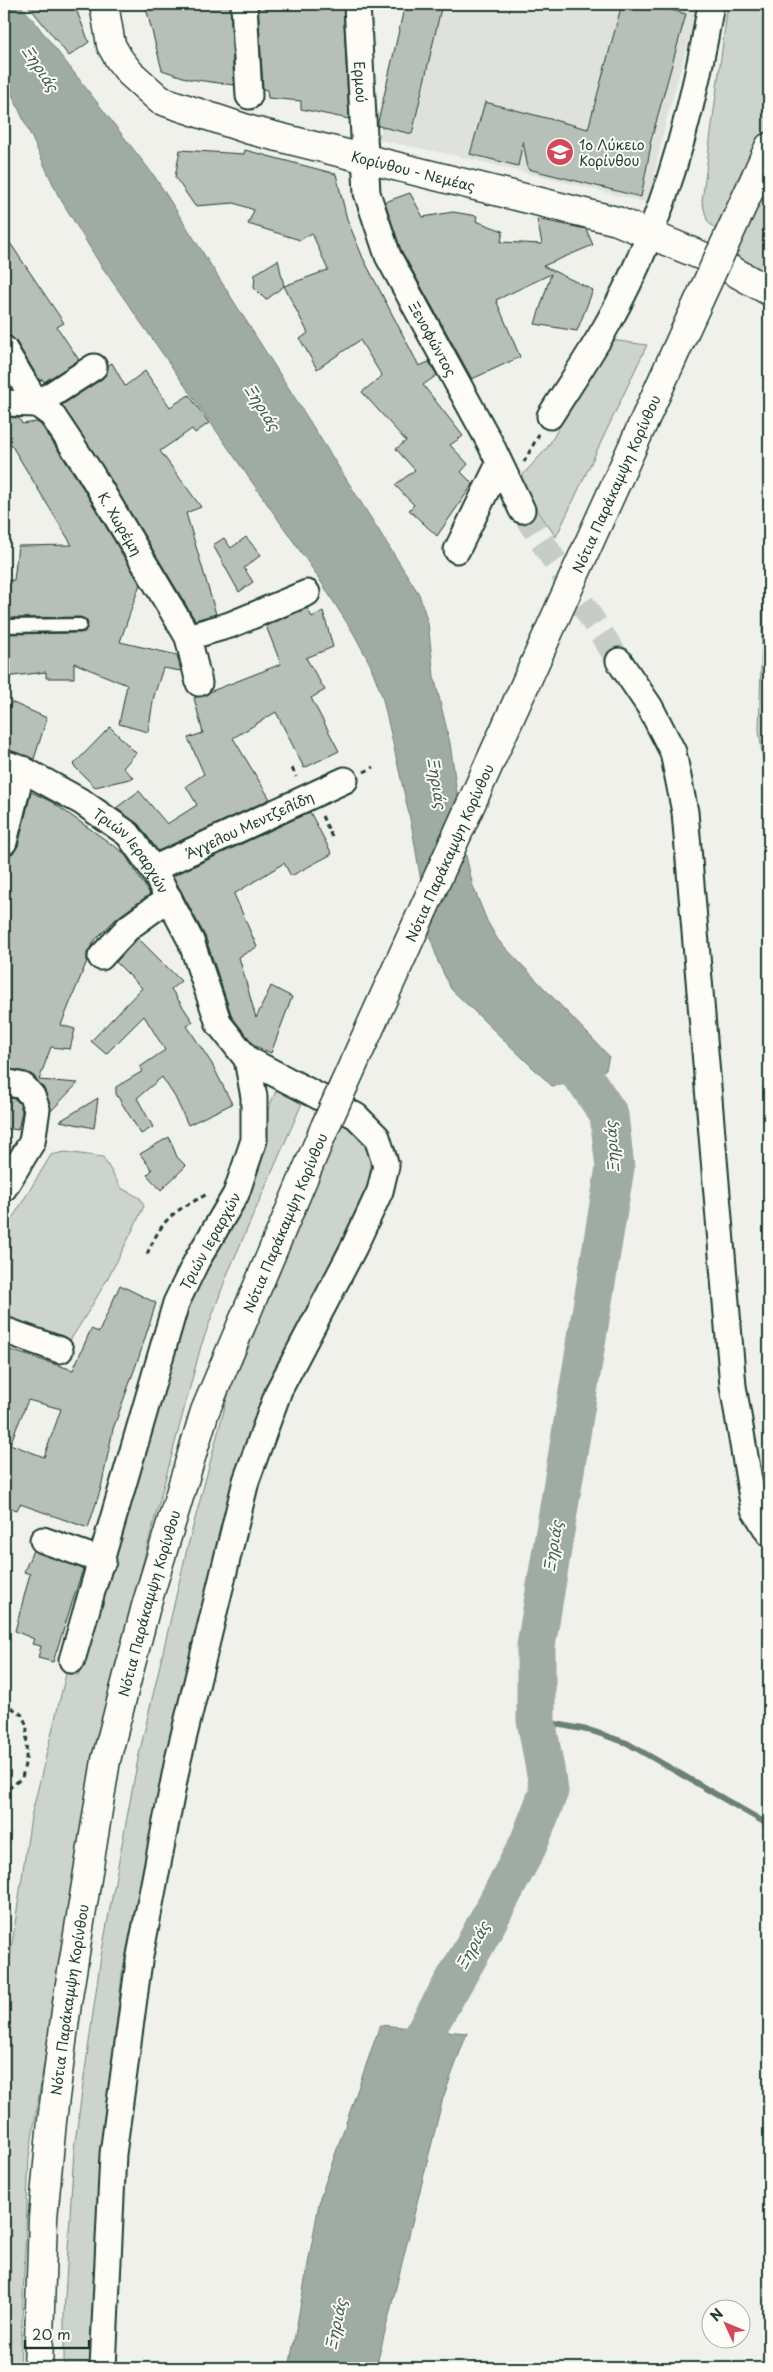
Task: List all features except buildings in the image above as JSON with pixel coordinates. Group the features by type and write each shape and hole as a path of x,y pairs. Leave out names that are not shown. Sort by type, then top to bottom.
{"main road":[{"name":"Κορίνθου - Νεμέας","path":"104,4 111,44 119,59 130,73 160,100 250,130 617,221 717,262 769,291"},
{"name":"Νότια Παράκαμψη Κορίνθου","path":"38,2368 43,2218 52,2121 67,2003 106,1760 125,1680 151,1588 205,1411 325,1127 388,985 769,147"}],"street":[{"path":"244,4 249,96"},
{"name":"Ερμού","path":"357,4 367,160"},
{"path":"550,416 608,323 650,235 682,143 702,62 711,4"},
{"name":"Ξενοφώντος","path":"367,160 367,193 388,256 489,441 511,465 522,510"},
{"name":"Κ. Χωρέμη","path":"4,349 37,404 52,415 90,472 188,637 199,683"},
{"path":"4,403 37,404 94,367"},
{"path":"457,550 511,465"},
{"path":"188,637 230,625 307,593"},
{"path":"619,661 650,707 673,752 685,812 733,1386 754,1509 769,1533"},
{"path":"4,842 13,766"},
{"name":"Τριών Ιεραρχών","path":"13,766 82,802 128,834 153,869 191,941 219,1024 247,1060 254,1097 254,1140 244,1172 236,1194 197,1260 176,1303 103,1561 72,1660"},
{"name":"Άγγελου Μεντζελίδη","path":"153,869 345,780"},
{"path":"101,957 129,927 169,898"},
{"path":"103,2368 113,2154 139,1960 178,1760 246,1481 280,1390 362,1231 380,1191 386,1166 377,1137 356,1116 247,1060"},
{"path":"4,1082 23,1086 32,1096 38,1109 32,1142 4,1188"},
{"path":"4,1330 60,1350"},
{"path":"43,1540 103,1561"}],"lane":[{"path":"4,626 80,625"}],"path":[{"path":"4,15 14,4"},
{"path":"511,465 550,416"},
{"path":"147,1254 160,1226 174,1213 244,1172"},
{"path":"4,1702 22,1715 27,1726 26,1759 22,1778 4,1792"}],"shaded area":[{"path":"405,4 699,4 665,125 648,203 457,156 379,140"},
{"path":"728,4 769,4 769,279 739,257 707,220 702,201"},
{"path":"611,340 647,345 556,537 531,501 519,479 547,448"},
{"path":"769,534 769,805 759,730 765,541"},
{"path":"278,1086 303,1101 227,1275 201,1346 142,1566 92,1767 29,2157 20,2368 4,2368 4,1997 31,1817 66,1674 78,1675 178,1324"},
{"path":"342,1120 359,1136 371,1159 369,1182 295,1337 213,1564 163,1770 122,1974 104,2138 91,2368 64,2368 64,2314 74,2149 101,1956 138,1759 186,1553 229,1391 281,1248"},
{"path":"65,1152 103,1157 121,1188 140,1198 144,1206 109,1275 69,1342 4,1319 4,1232 51,1155"}],"water":[{"path":"4,4 19,4 30,16 155,177 419,594 428,623 434,676 450,743 466,856 473,886 487,921 498,940 609,1056 606,1069 587,1082 552,1086 451,989 438,962 430,935 412,828 382,696 370,664 354,634 314,571 100,264 58,195 4,77"},
{"path":"380,2025 467,2033 443,2098 376,2368 289,2368 320,2198"}],"waterway":[{"name":"Ξηριάς","path":"404,2078 416,2047 475,1945 528,1845 549,1791 536,1720 536,1646 615,1168 609,1115 587,1082 552,1044"},
{"path":"536,1720 592,1731 627,1743 769,1825"}],"tunnel":[{"path":"522,510 619,661"}],"place":[{"name":"1ο Λύκειο Κορίνθου","path":"560,152"}]}
